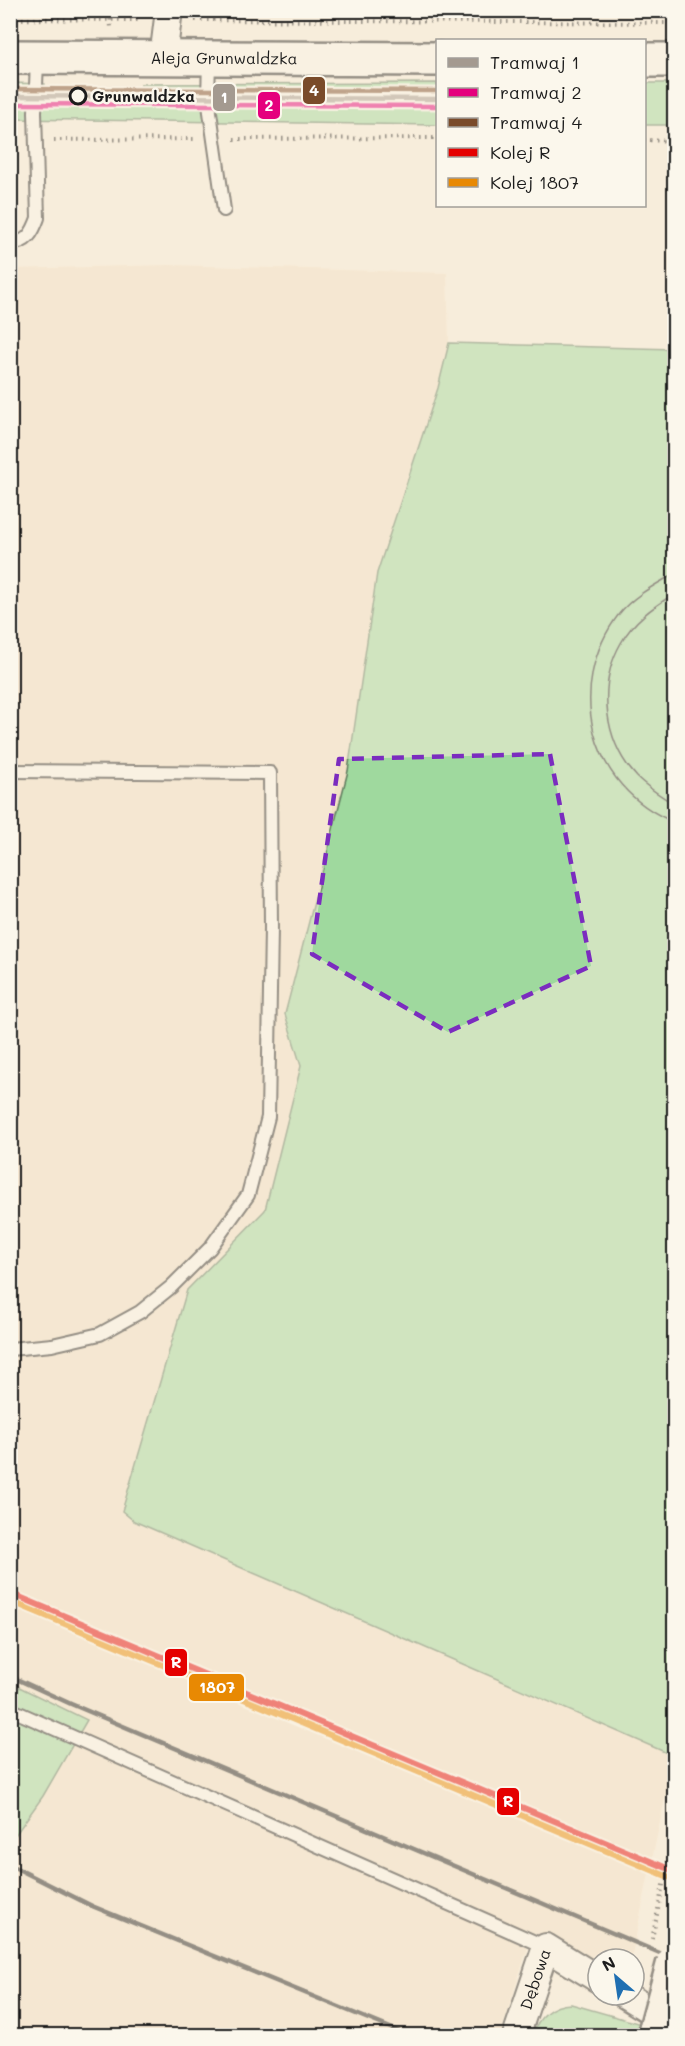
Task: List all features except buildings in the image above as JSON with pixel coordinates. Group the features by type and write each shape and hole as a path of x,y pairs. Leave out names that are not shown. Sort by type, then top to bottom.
{"main road":[{"name":"Aleja Grunwaldzka","path":"24,57 436,59"},
{"path":"646,60 675,60"},
{"path":"654,2036 663,1952"}],"street":[{"path":"163,58 169,15"},
{"name":"Dębowa","path":"516,2036 546,1947 586,1971"},
{"path":"645,2007 675,2025"}],"lane":[{"path":"10,243 27,239 33,232 38,218 36,140 24,57"},
{"path":"209,58 208,98 224,210"},
{"path":"10,771 270,773 271,928 268,1117 248,1195 210,1248 171,1287 140,1312 100,1334 52,1345 10,1349"},
{"path":"10,1708 546,1947"}],"path":[{"path":"10,19 169,15 675,22"},
{"path":"36,140 436,138"},
{"path":"646,140 675,141"},
{"path":"663,1952 675,1831"}],"highlighted area":[{"path":"550,754 591,966 448,1032 312,954 339,759"}],"shaded area":[{"path":"170,265 447,273 449,343 438,388 377,573 348,771 285,1014 301,1066 265,1210 187,1290 134,1521 674,1756 634,1947 586,1947 586,1962 530,1941 500,2035 11,2035 11,1841 43,1796 76,1738 11,1707 11,269"}],"green space":[{"path":"11,83 45,84 45,92 140,92 141,84 436,83 436,125 11,119"},
{"path":"646,83 674,83 674,125 646,125"},
{"path":"449,343 674,349 674,1756 134,1521 122,1511 187,1290 265,1210 301,1066 285,1014 348,771 377,573 438,388"},
{"path":"11,1683 87,1720 43,1796 11,1841"},
{"path":"571,2004 641,2024 638,2035 532,2036 546,2013 557,2007"}],"tram line":[{"name":"4","path":"10,89 436,91"},
{"name":"1","path":"10,96 436,99"},
{"name":"2","path":"10,104 436,106"},
{"path":"674,574 638,596 619,614 602,642 592,672 590,702 594,732 605,760 622,785 645,806 674,822"},
{"path":"674,594 644,615 626,635 613,659 607,695 611,730 626,763 646,785 674,804"}],"railway":[{"path":"10,1676 71,1704 674,1959"},
{"path":"10,1865 92,1906 410,2036"}],"rail line":[{"name":"R","path":"10,1593 674,1871"},
{"name":"1807","path":"10,1601 671,1878"}],"place":[{"name":"Grunwaldzka","path":"78,96"}]}
